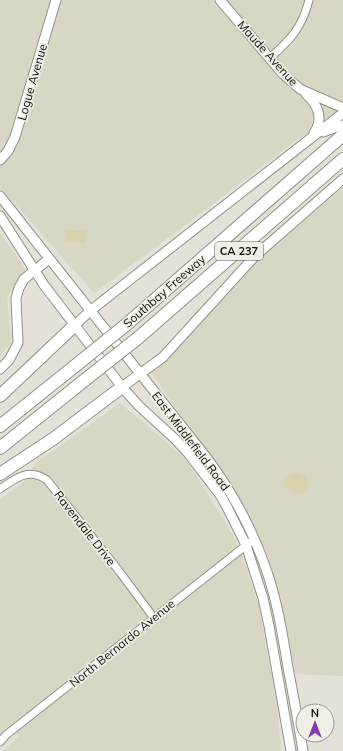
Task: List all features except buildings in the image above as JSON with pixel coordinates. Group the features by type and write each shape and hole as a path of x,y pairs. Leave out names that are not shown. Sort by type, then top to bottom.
{"highway":[{"name":"Southbay Freeway","path":"0,426 127,324 343,135"},
{"name":"Southbay Freeway","path":"0,448 138,338 341,161"},
{"path":"0,396 75,325"},
{"path":"0,474 52,439 122,387"}],"main road":[{"name":"Logue Avenue","path":"0,160 8,151 15,137 56,0"},
{"name":"Maude Avenue","path":"220,0 283,74 300,89 343,108"},
{"path":"300,89 311,98 320,120 317,128 309,139"},
{"path":"75,325 90,311 343,113"},
{"path":"309,139 330,129 343,125"},
{"path":"122,387 163,357 255,256 343,180"},
{"name":"East Middlefield Road","path":"0,196 178,421 219,474 231,494 254,539 266,570 280,621 303,751"},
{"name":"East Middlefield Road","path":"0,216 48,291 122,387 139,406 175,438 188,453 221,496 232,515 246,545 263,598 291,751"},
{"path":"0,369 9,360 18,343 16,298 18,288 24,279 49,259"}],"street":[{"path":"270,58 291,39 305,15 309,0"},
{"name":"Ravendale Drive","path":"0,489 17,477 24,475 37,475 47,480 154,618"},
{"name":"North Bernardo Avenue","path":"0,742 6,735 254,539"}],"shaded area":[{"path":"0,0 343,0 343,112 298,139 94,293 0,187"},
{"path":"343,187 343,676 296,674 285,622 272,573 250,519 223,474 151,373 258,259"},
{"path":"66,230 86,231 86,243 65,242"},
{"path":"0,233 26,270 7,297 11,343 0,356"},
{"path":"120,403 186,459 233,535 247,569 259,607 277,704 281,751 3,751 19,736 10,726 0,734 0,499 22,484 36,463"},
{"path":"299,473 306,478 308,482 308,487 303,493 290,491 284,485 286,478"}]}
